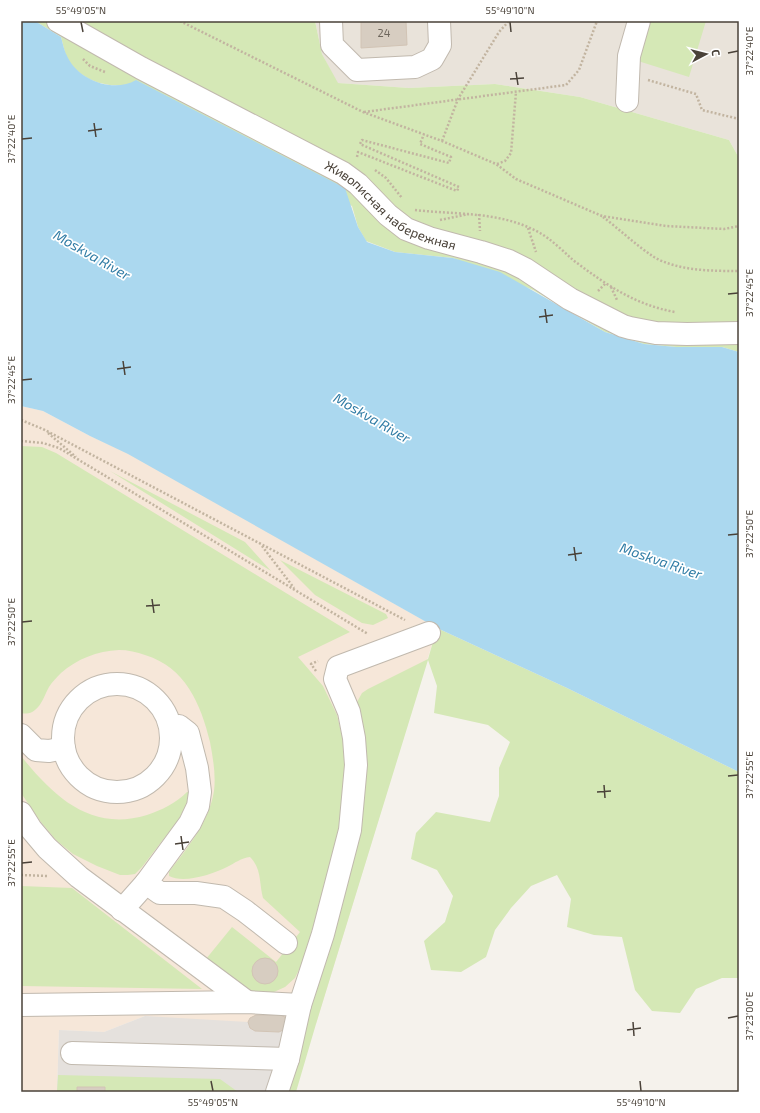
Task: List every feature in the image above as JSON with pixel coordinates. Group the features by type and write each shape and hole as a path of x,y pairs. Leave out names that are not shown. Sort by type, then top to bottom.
{"street":[{"name":"Живописная набережная","path":"58,21 141,68 342,173 358,184 388,215 406,229 429,238 509,261 525,269 570,300 630,328 656,333 739,333"},
{"path":"331,21 332,45 357,70 415,67 432,59 440,45 439,21"},
{"path":"627,100 629,56 639,21"},
{"path":"277,1092 288,1059 300,1004 323,934 350,830 356,765 354,738 349,712 335,679 338,667 420,628"},
{"path":"107,684 129,684 148,693 163,707 171,728 170,749 162,768 148,783 127,791 106,791 87,782 72,767 64,748 64,725 72,707 88,692 107,684"},
{"path":"122,910 146,883 190,823 198,806 200,792 197,768 188,733 179,726 171,728"},
{"path":"21,735 36,750 50,751 64,748"},
{"path":"21,813 31,829 47,848 79,877 247,1002"},
{"path":"146,883 160,893 196,893 224,897 245,911 286,943"},
{"path":"21,1005 247,1002 300,1004"},
{"path":"72,1053 288,1059"}],"path":[{"path":"180,21 364,112 442,141 496,164 516,179 602,216 666,226 724,229 739,226"},
{"path":"442,141 458,99 499,32 509,21"},
{"path":"364,112 566,85 579,70 597,21"},
{"path":"628,74 696,94 702,110 739,119"},
{"path":"496,164 505,161 511,153 516,92"},
{"path":"362,160 356,156 358,152 457,191 459,187 360,144 362,140 449,163 451,157 420,144 424,134"},
{"path":"374,169 386,178 403,199"},
{"path":"411,209 434,212 479,214 509,220 540,233 596,277 633,299 660,309 680,313"},
{"path":"602,216 655,257 675,265 704,271 739,271"},
{"path":"21,420 43,429 420,628"},
{"path":"43,429 85,464"},
{"path":"21,441 43,442 59,448 368,634"},
{"path":"261,544 295,589"},
{"path":"319,674 311,664 325,658"},
{"path":"21,875 50,876"}],"shaded area":[{"path":"315,21 739,21 739,158 729,140 580,97 495,84 409,88 337,83 322,54"},
{"path":"21,406 43,411 90,436 128,453 437,628 316,1024 285,1029 279,1032 255,1031 145,1016 104,1032 59,1030 57,1092 21,1092"},
{"path":"145,1016 248,1022 250,1028 255,1031 279,1032 285,1029 296,1092 57,1092 59,1030 104,1032"}],"green space":[{"path":"35,21 315,21 322,54 338,83 409,88 495,84 580,97 729,140 739,158 739,352 722,347 676,347 644,344 605,332 533,290 453,258 395,252 366,241 358,227 352,206 130,84 103,84 86,77 72,66 67,58 61,37"},
{"path":"650,21 706,21 689,77 638,61"},
{"path":"21,446 42,447 56,453 350,632 298,657 323,686 337,715 343,740 345,766 339,829 305,957 295,978 285,987 274,992 261,995 250,993 206,959 232,927 276,962 300,932 263,898 257,866 250,857 214,872 190,879 169,876 169,872 203,824 208,813 215,785 210,742 202,714 189,689 181,678 171,668 142,654 122,650 103,652 81,660 67,668 49,687 37,708 27,714 21,713"},
{"path":"110,471 245,542 271,571"},
{"path":"280,560 386,614 388,618 373,625 362,623 315,595"},
{"path":"437,628 567,688 739,772 739,978 722,978 696,989 680,1013 652,1011 635,990 622,937 594,935 567,927 571,899 557,875 531,886 511,908 495,930 486,957 461,972 431,970 424,941 445,922 453,896 437,870 411,859 416,833 436,812 490,822 499,796 499,768 510,742 488,725 434,713 437,686 428,660 296,1092 283,1092 322,963 357,702 362,693 368,689 428,659"},
{"path":"21,756 47,785 61,797 75,807 91,815 108,819 127,819 158,811 178,800 187,792 189,792 190,796 179,819 142,867 135,874 120,875 73,854 56,840 40,821 21,793"},
{"path":"21,886 72,888 202,989 21,986"},
{"path":"58,1075 220,1079 238,1092 57,1092"}],"water":[{"name":"Moskva River","path":"21,21 35,21 61,37 68,58 73,66 89,78 108,85 127,84 136,80 345,188 358,227 367,242 395,252 453,258 500,272 605,332 644,344 676,347 722,347 739,352 739,772 567,688 437,628 128,454 43,411 21,406"}],"building":[{"path":"361,21 406,21 407,45 361,48"},
{"path":"265,958 274,962 278,971 274,980 265,984 256,980 252,971 256,962"},
{"path":"256,1015 280,1015 285,1017 285,1029 279,1032 255,1031 250,1028 248,1022 250,1018"},
{"path":"77,1087 105,1087 105,1092 77,1092"}]}
